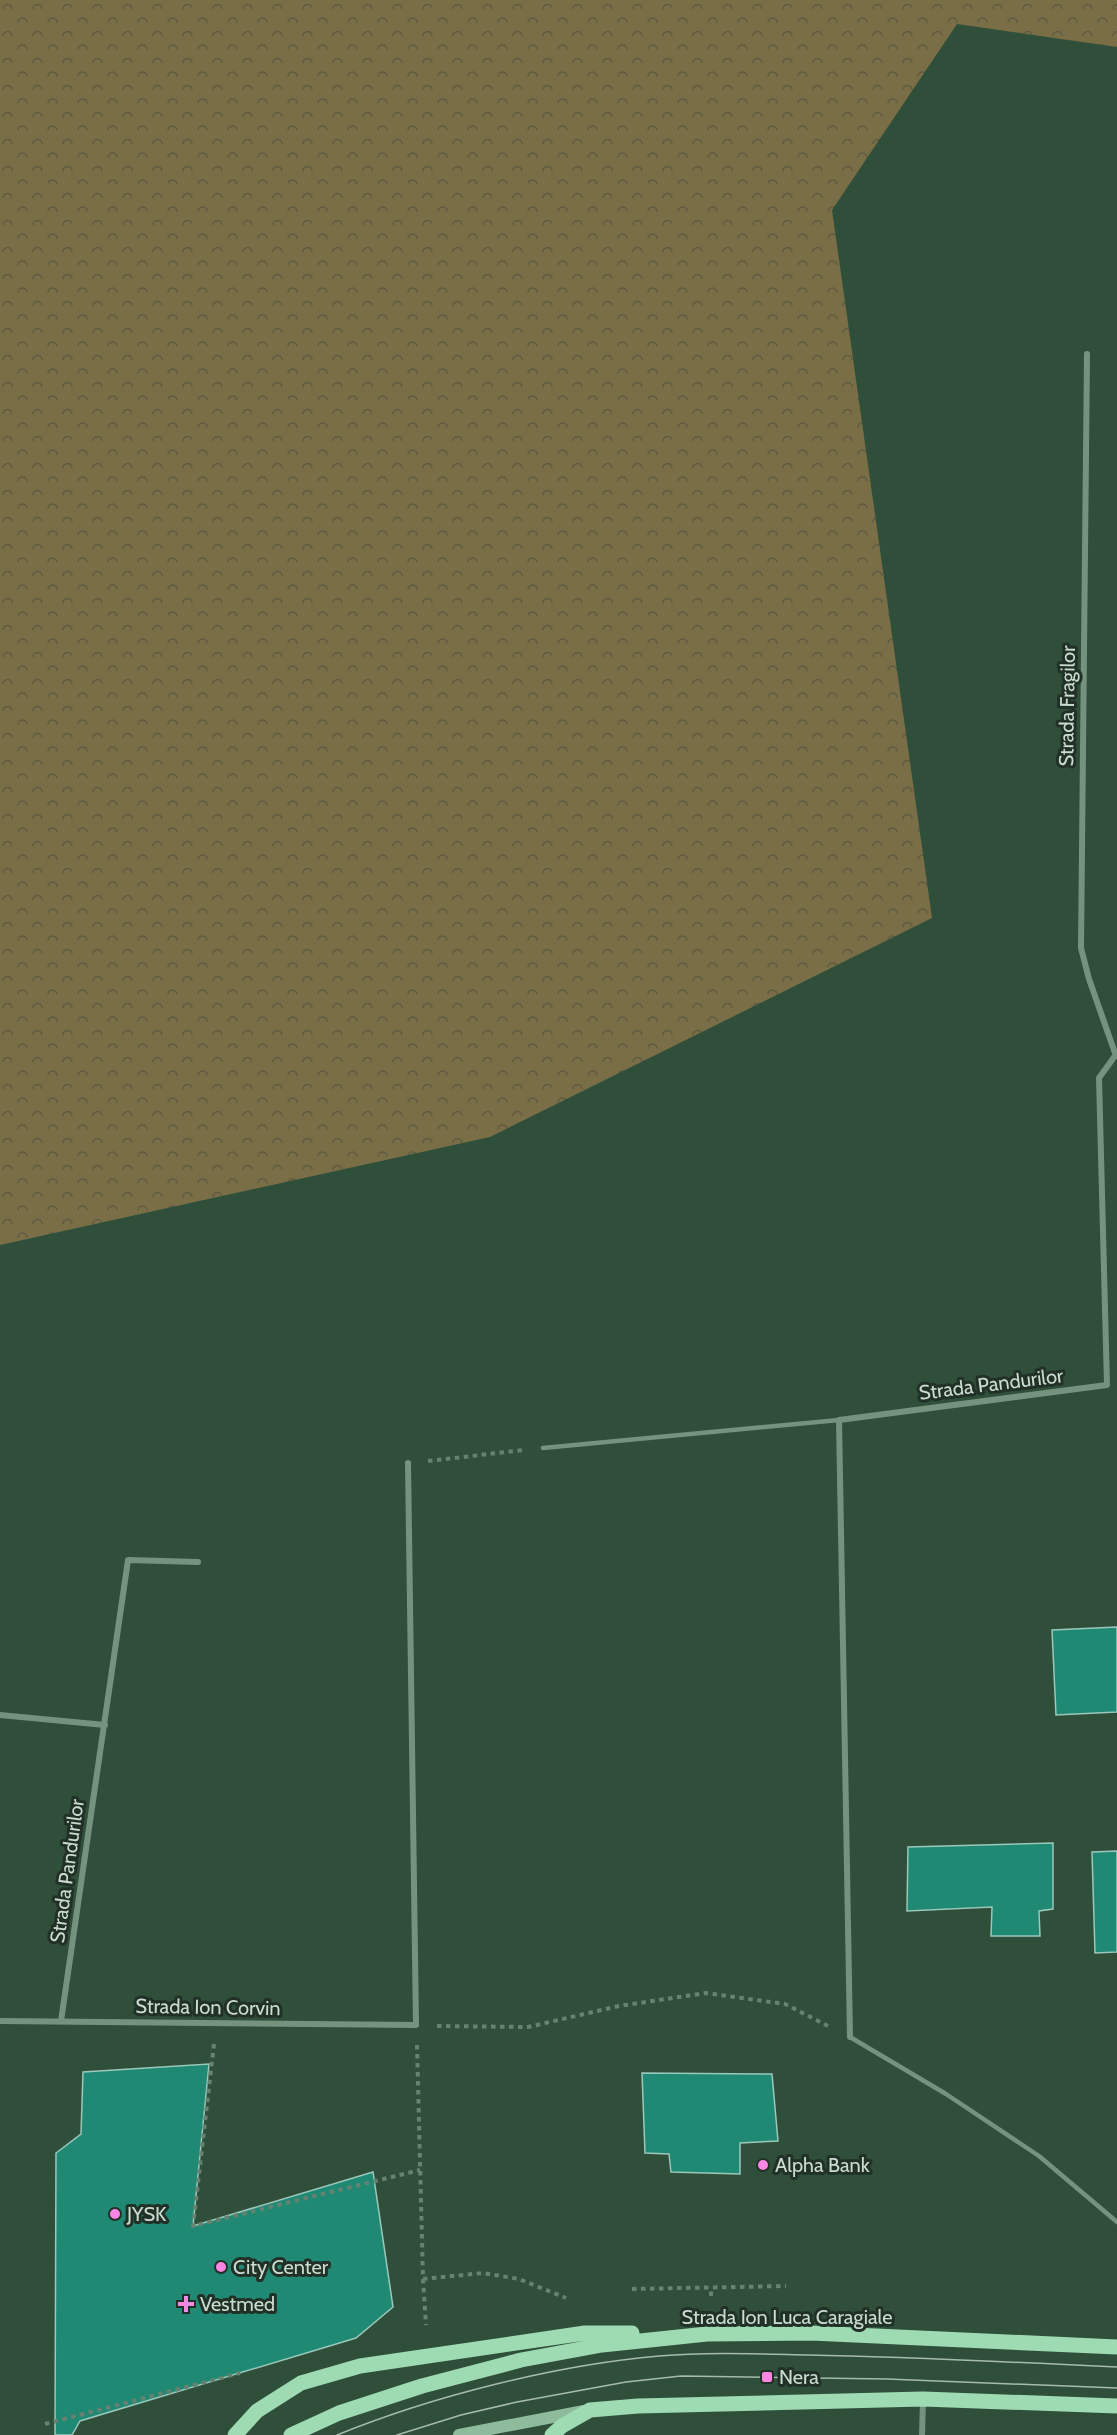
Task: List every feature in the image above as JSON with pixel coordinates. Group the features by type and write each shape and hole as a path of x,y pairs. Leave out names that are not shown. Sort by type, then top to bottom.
{"main road":[{"path":"235,2435 257,2411 301,2383 360,2366 585,2333 707,2334"},
{"name":"Strada Ion Luca Caragiale","path":"291,2435 339,2413 412,2389 521,2360 602,2345 707,2334 811,2333 1117,2347"},
{"path":"459,2435 590,2410 638,2406 922,2399 1117,2406"},
{"path":"552,2435 562,2426 590,2410"}],"street":[{"name":"Strada Fragilor","path":"1087,354 1081,948 1089,979 1116,1053"},
{"name":"Strada Pandurilor","path":"838,1420 1107,1385 1099,1078 1116,1053"},
{"path":"838,1420 850,2037"},
{"path":"408,1463 416,2025"},
{"name":"Strada Pandurilor","path":"61,2021 128,1560 198,1562"},
{"path":"0,1715 105,1725"},
{"name":"Strada Ion Corvin","path":"0,2020 416,2025"},
{"path":"922,2399 922,2435"}],"lane":[{"name":"Strada Pandurilor","path":"543,1448 838,1420"},
{"path":"850,2037 946,2094 1039,2156 1117,2222"}],"path":[{"path":"408,1463 543,1448"},
{"path":"426,2325 416,2025 528,2027 619,2006 706,1993 785,2004 850,2037"},
{"path":"216,2023 194,2226 420,2170"},
{"path":"423,2279 483,2273 519,2279 566,2298"},
{"path":"632,2289 786,2286"},
{"path":"711,2288 711,2296"},
{"path":"45,2424 240,2373"}],"green space":[{"path":"0,0 1117,0 1117,47 957,24 832,210 932,918 490,1137 0,1245"}],"building":[{"path":"1117,1627 1117,1712 1056,1715 1052,1630"},
{"path":"1053,1843 1053,1909 1039,1911 1040,1936 991,1936 992,1907 907,1911 908,1847"},
{"path":"1117,1851 1117,1952 1095,1953 1092,1852"},
{"name":"City Center","path":"209,2064 193,2226 373,2172 393,2307 356,2338 80,2421 72,2435 55,2435 56,2153 81,2134 83,2072"},
{"path":"642,2073 772,2074 778,2141 740,2143 740,2174 671,2172 669,2154 645,2153"}],"tram line":[{"path":"337,2435 413,2407 495,2384 579,2367 659,2356 696,2354 847,2356 1117,2367"},
{"path":"397,2435 461,2415 517,2402 626,2382 681,2376 887,2379 1117,2388"}],"place":[{"name":"Alpha Bank","path":"763,2165"},
{"name":"JYSK","path":"115,2214"},
{"name":"City Center","path":"221,2267"},
{"name":"Vestmed","path":"186,2304"},
{"name":"Nera","path":"767,2377"}]}
